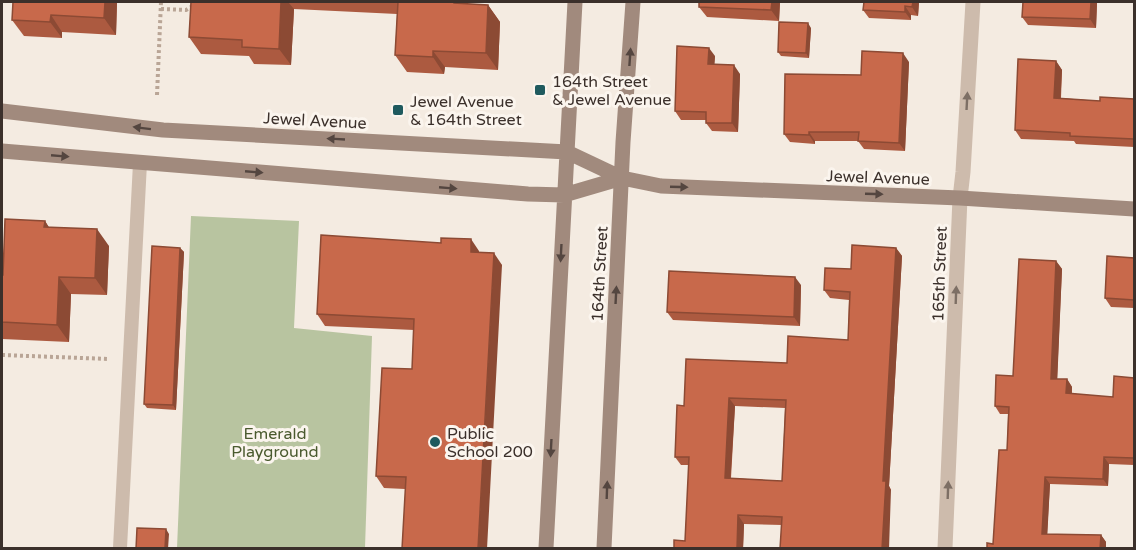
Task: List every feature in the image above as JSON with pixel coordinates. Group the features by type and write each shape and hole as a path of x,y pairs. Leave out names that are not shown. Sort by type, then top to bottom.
{"street":[{"path":"546,549 575,2"},
{"name":"164th Street","path":"604,549 633,2"},
{"name":"165th Street","path":"945,549 960,198 973,2"},
{"name":"Jewel Avenue","path":"2,111 163,130 567,152 622,178 661,186 960,198 1134,209"},
{"name":"Jewel Avenue","path":"2,151 528,194 564,195 622,178"}],"lane":[{"path":"120,549 140,163"}],"path":[{"path":"157,95 161,2"},
{"path":"161,9 186,10 191,7"},
{"path":"2,355 130,360"}],"green space":[{"name":"Emerald Playground","path":"191,216 299,221 294,328 372,336 365,548 177,548"}],"building":[{"path":"13,2 105,2 104,18 51,15 50,22 12,20"},
{"path":"191,2 281,2 279,49 242,47 242,40 189,37"},
{"path":"398,2 454,2 488,5 486,53 433,51 433,57 395,55"},
{"path":"699,2 772,2 771,10 699,7"},
{"path":"864,2 913,2 912,7 905,6 905,12 863,10"},
{"path":"1023,2 1091,2 1090,19 1022,17"},
{"path":"779,22 808,23 806,53 778,52"},
{"path":"677,46 709,48 708,64 734,65 732,123 706,123 706,112 675,111"},
{"path":"862,51 903,53 899,143 858,141 859,132 784,134 785,74 861,75"},
{"path":"1018,59 1056,61 1054,98 1100,101 1100,97 1134,99 1134,139 1070,136 1070,133 1015,130"},
{"path":"5,219 45,221 44,227 97,229 95,278 59,277 57,325 2,322"},
{"name":"Public School 200","path":"321,235 441,243 441,238 471,239 471,252 494,253 478,549 402,549 406,477 376,476 382,368 412,369 414,319 317,314"},
{"path":"852,245 896,248 883,481 886,481 882,549 780,549 782,517 738,515 737,549 674,549 674,540 685,541 689,457 675,457 677,405 684,406 686,359 787,363 788,336 848,340 850,292 824,290 825,268 851,269","holes":["729,398 786,400 782,481 725,478"]},
{"path":"152,246 180,248 173,405 144,404"},
{"path":"1107,256 1134,258 1134,300 1105,298"},
{"path":"1019,259 1056,261 1051,379 1067,379 1066,393 1113,397 1114,376 1134,378 1134,458 1104,457 1103,479 1045,477 1042,534 1101,535 1100,549 987,549 987,543 993,544 999,450 1007,450 1009,407 995,406 996,375 1013,376"},
{"path":"669,271 795,277 794,317 667,312"},
{"path":"137,528 166,529 165,549 136,549"}],"place":[{"name":"164th Street & Jewel Avenue","path":"540,90"},
{"name":"Jewel Avenue & 164th Street","path":"398,110"},
{"name":"Public School 200","path":"435,442"}]}
